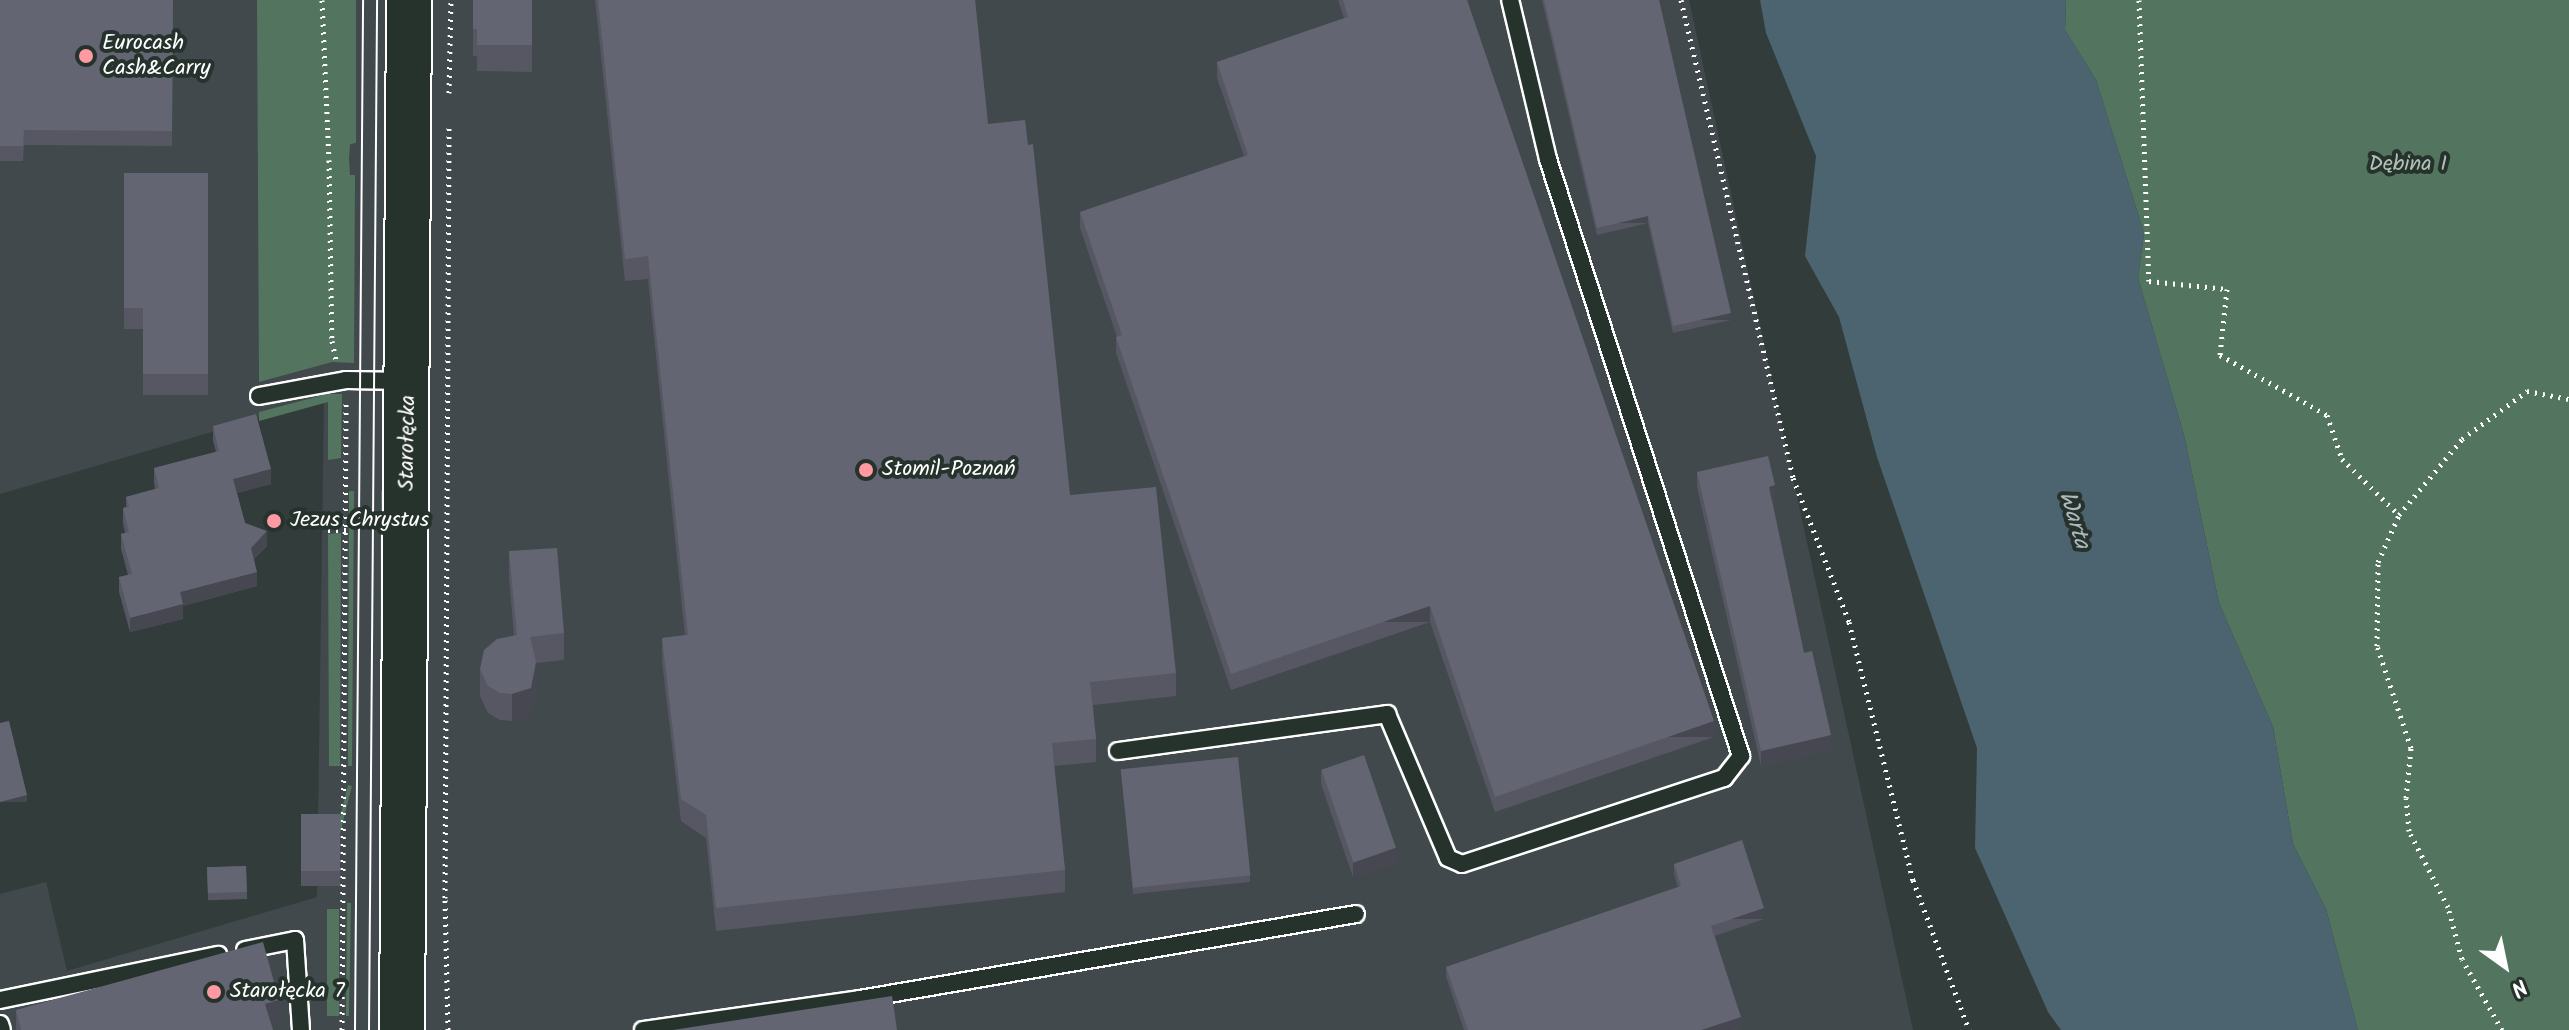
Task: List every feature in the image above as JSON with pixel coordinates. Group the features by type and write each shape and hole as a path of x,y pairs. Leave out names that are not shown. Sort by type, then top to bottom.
{"street":[{"name":"Starołęcka","path":"402,1030 409,0"}],"lane":[{"path":"1118,751 1387,714 1448,858 1462,864 1724,778 1741,756 1548,159 1510,0"},
{"path":"259,396 346,380 408,381"},
{"path":"643,1030 860,999 1356,914"},
{"path":"0,1000 295,940 301,1030"},
{"path":"0,1024 2,1030"}],"path":[{"path":"322,0 332,341 334,356 346,380 342,1030"},
{"path":"449,95 451,0"},
{"path":"1681,0 1793,478 1849,622 1913,880 1969,1030"},
{"path":"2139,0 2149,281 2227,289 2220,355 2327,415 2342,459 2399,515"},
{"path":"448,1030 445,883 449,125"},
{"path":"2502,1030 2462,959 2448,907 2409,831 2406,798 2411,748 2377,646 2378,562 2399,515 2462,439 2527,391 2569,399"},
{"path":"328,530 346,530"}],"shaded area":[{"path":"0,0 1689,0 1913,1030 0,1030 0,894 46,882 67,971 317,897 324,399 0,494"}],"green space":[{"path":"257,0 356,0 356,143 350,144 349,159 350,175 355,175 354,363 332,362 259,382"},
{"name":"Dębina I","path":"2066,0 2569,0 2569,1030 2358,1030 2326,909 2293,844 2273,727 2219,603 2184,435 2138,278 2144,233 2096,80 2065,30"},
{"path":"327,394 342,394 341,458 328,460 328,402 259,421 259,412"},
{"path":"381,490 389,496 387,759 380,766"},
{"path":"349,491 354,491 352,766 348,766"},
{"path":"341,533 340,766 329,766 328,534"},
{"path":"348,785 352,786 328,883 324,882"},
{"path":"347,903 351,903 349,1016 346,1016"},
{"path":"327,909 339,909 339,1016 327,1016"}],"water":[{"name":"Warta","path":"1760,0 2066,0 2065,30 2096,80 2144,233 2138,278 2184,435 2219,603 2273,727 2293,844 2326,909 2358,1030 2061,1030 2048,1012 1975,848 1977,748 1877,457 1839,317 1805,256 1816,156 1766,33"}],"building":[{"name":"Eurocash Cash&Carry","path":"0,0 173,0 172,131 24,130 23,146 0,146"},
{"path":"473,0 532,0 532,45 477,45 477,29 473,29"},
{"name":"Stomil-Poznań","path":"598,0 975,0 988,124 1025,120 1028,145 1033,144 1070,495 1156,487 1176,673 1090,682 1096,739 1052,743 1065,870 716,908 706,815 681,799 662,638 688,635 648,256 625,259"},
{"path":"1343,0 1467,0 1714,721 1495,797 1430,606 1231,674 1116,337 1122,335 1080,212 1248,155 1217,62 1348,17"},
{"path":"1544,0 1659,0 1731,313 1673,326 1648,216 1597,228"},
{"path":"124,173 208,173 208,374 143,374 143,308 124,308"},
{"path":"256,414 271,469 233,479 245,523 267,531 251,548 257,572 180,592 183,604 130,618 119,577 132,574 121,534 129,532 123,508 129,507 126,497 159,488 154,468 219,451 213,426"},
{"path":"1768,456 1775,485 1769,487 1804,653 1812,651 1831,735 1761,751 1697,472"},
{"path":"557,548 564,633 530,637 536,662 531,688 512,694 500,693 488,686 480,669 484,650 497,639 517,635 509,551"},
{"path":"9,721 27,795 0,802 0,723"},
{"path":"1364,755 1396,848 1353,862 1321,770"},
{"path":"1238,757 1250,875 1133,888 1121,769"},
{"path":"301,814 340,814 340,871 301,871"},
{"path":"1742,840 1764,908 1711,926 1741,1017 1701,1030 1468,1030 1446,967 1681,886 1674,864"},
{"path":"246,866 247,892 208,893 207,867"},
{"name":"Starołęcka 7","path":"263,942 279,1000 265,1004 273,1030 21,1030 16,1010"},
{"path":"892,996 897,1030 673,1030"}],"tram line":[{"path":"355,1030 363,0"},
{"path":"369,1030 377,0"}],"place":[{"name":"Eurocash Cash&Carry","path":"86,56"},
{"name":"Stomil-Poznań","path":"866,470"},
{"name":"Jezus Chrystus","path":"274,521"},
{"name":"Starołęcka 7","path":"214,992"}]}
